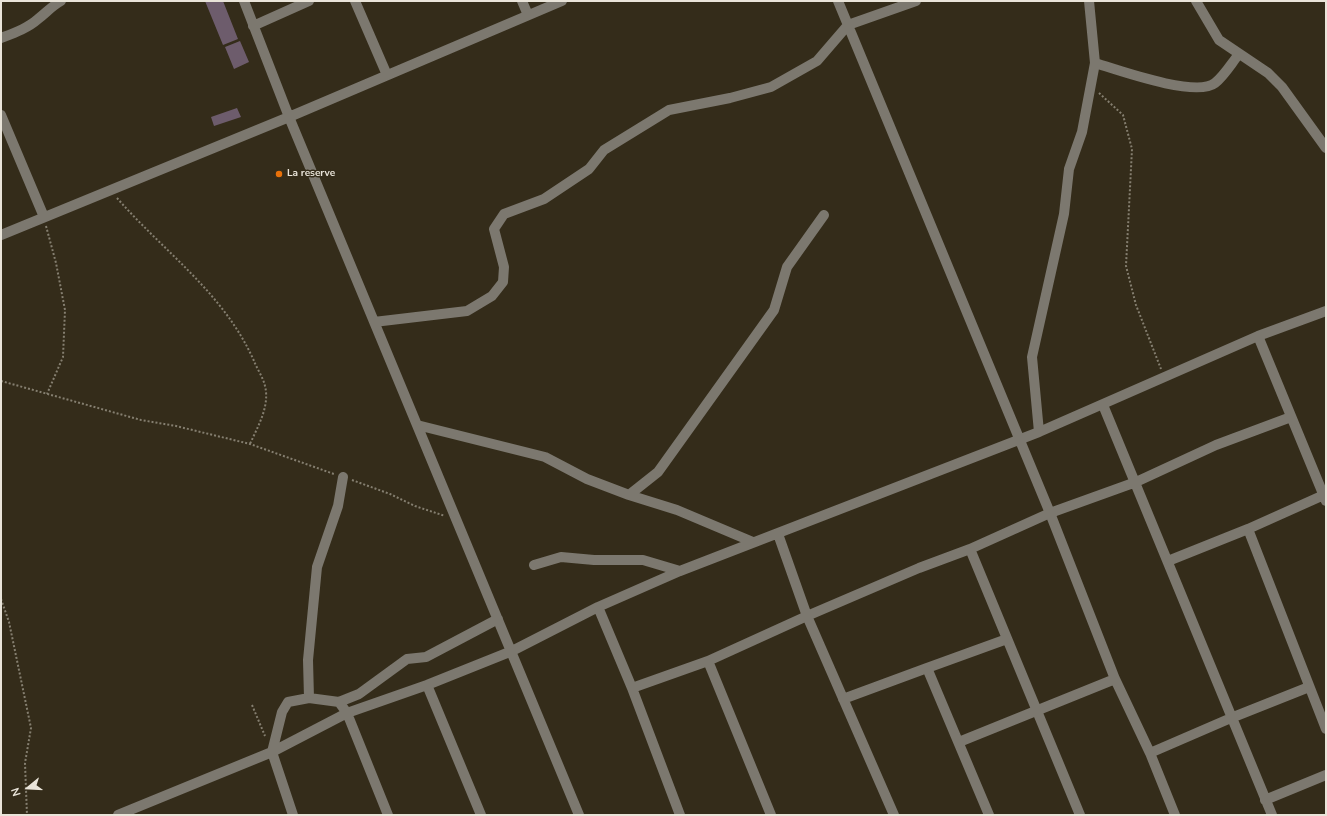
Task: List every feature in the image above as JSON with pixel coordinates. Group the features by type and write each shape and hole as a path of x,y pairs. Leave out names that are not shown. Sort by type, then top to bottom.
{"street":[{"path":"1,38 17,32 38,19 50,4 61,1"},
{"path":"244,1 289,117 580,815"},
{"path":"253,26 309,1"},
{"path":"355,1 387,75"},
{"path":"522,1 528,15"},
{"path":"1,234 289,117 562,1"},
{"path":"838,1 1018,440 1050,513 1116,679 1150,753 1175,815"},
{"path":"374,322 467,311 492,296 503,282 504,267 494,229 504,214 544,199 588,169 604,150 669,110 730,98 771,87 817,61 848,25 916,1"},
{"path":"1039,432 1032,357 1064,214 1070,170 1082,132 1095,63 1089,1"},
{"path":"1196,1 1219,40 1268,73 1282,88 1326,148"},
{"path":"1095,63 1162,83 1203,88 1214,84 1238,54"},
{"path":"1,115 44,217"},
{"path":"629,495 658,472 774,310 787,267 824,215"},
{"path":"118,815 272,752 347,714 427,685 512,651 598,607 680,571 1039,432 1258,336 1326,311"},
{"path":"1168,561 1325,497 1258,336"},
{"path":"1103,405 1272,815"},
{"path":"632,688 708,660 807,616 970,549 1050,513 1136,482 1216,445 1291,417"},
{"path":"417,425 545,457 587,479 629,495 677,510 753,542"},
{"path":"309,698 308,660 316,567 338,506 342,477"},
{"path":"1248,529 1326,729"},
{"path":"778,534 807,616 894,815"},
{"path":"970,549 1080,815"},
{"path":"534,565 561,557 594,560 643,560 680,571"},
{"path":"598,607 632,688 680,815"},
{"path":"293,815 272,752 282,712 288,702 309,698 339,702 359,694 407,659 426,657 498,619"},
{"path":"843,699 1006,639"},
{"path":"708,660 771,815"},
{"path":"927,668 989,815"},
{"path":"959,742 1116,679"},
{"path":"427,685 480,815"},
{"path":"1150,753 1231,718 1309,687"},
{"path":"339,702 347,714 388,815"},
{"path":"1265,800 1326,775"}],"path":[{"path":"1091,86 1123,114 1132,149 1126,266 1136,305 1164,376"},
{"path":"110,190 137,221 170,251 215,298 245,342 265,386 264,414 250,444"},
{"path":"44,217 56,263 65,310 63,357 47,394"},
{"path":"1,381 141,420 176,426 250,444 390,494 439,515 456,518"},
{"path":"1,598 9,622 31,728 25,763 27,815"},
{"path":"252,706 272,752"}],"building":[{"path":"205,1 223,1 238,39 223,45"},
{"path":"240,41 249,62 234,69 225,47"},
{"path":"237,108 241,117 214,126 211,117"}],"place":[{"name":"La reserve","path":"279,174"}]}
